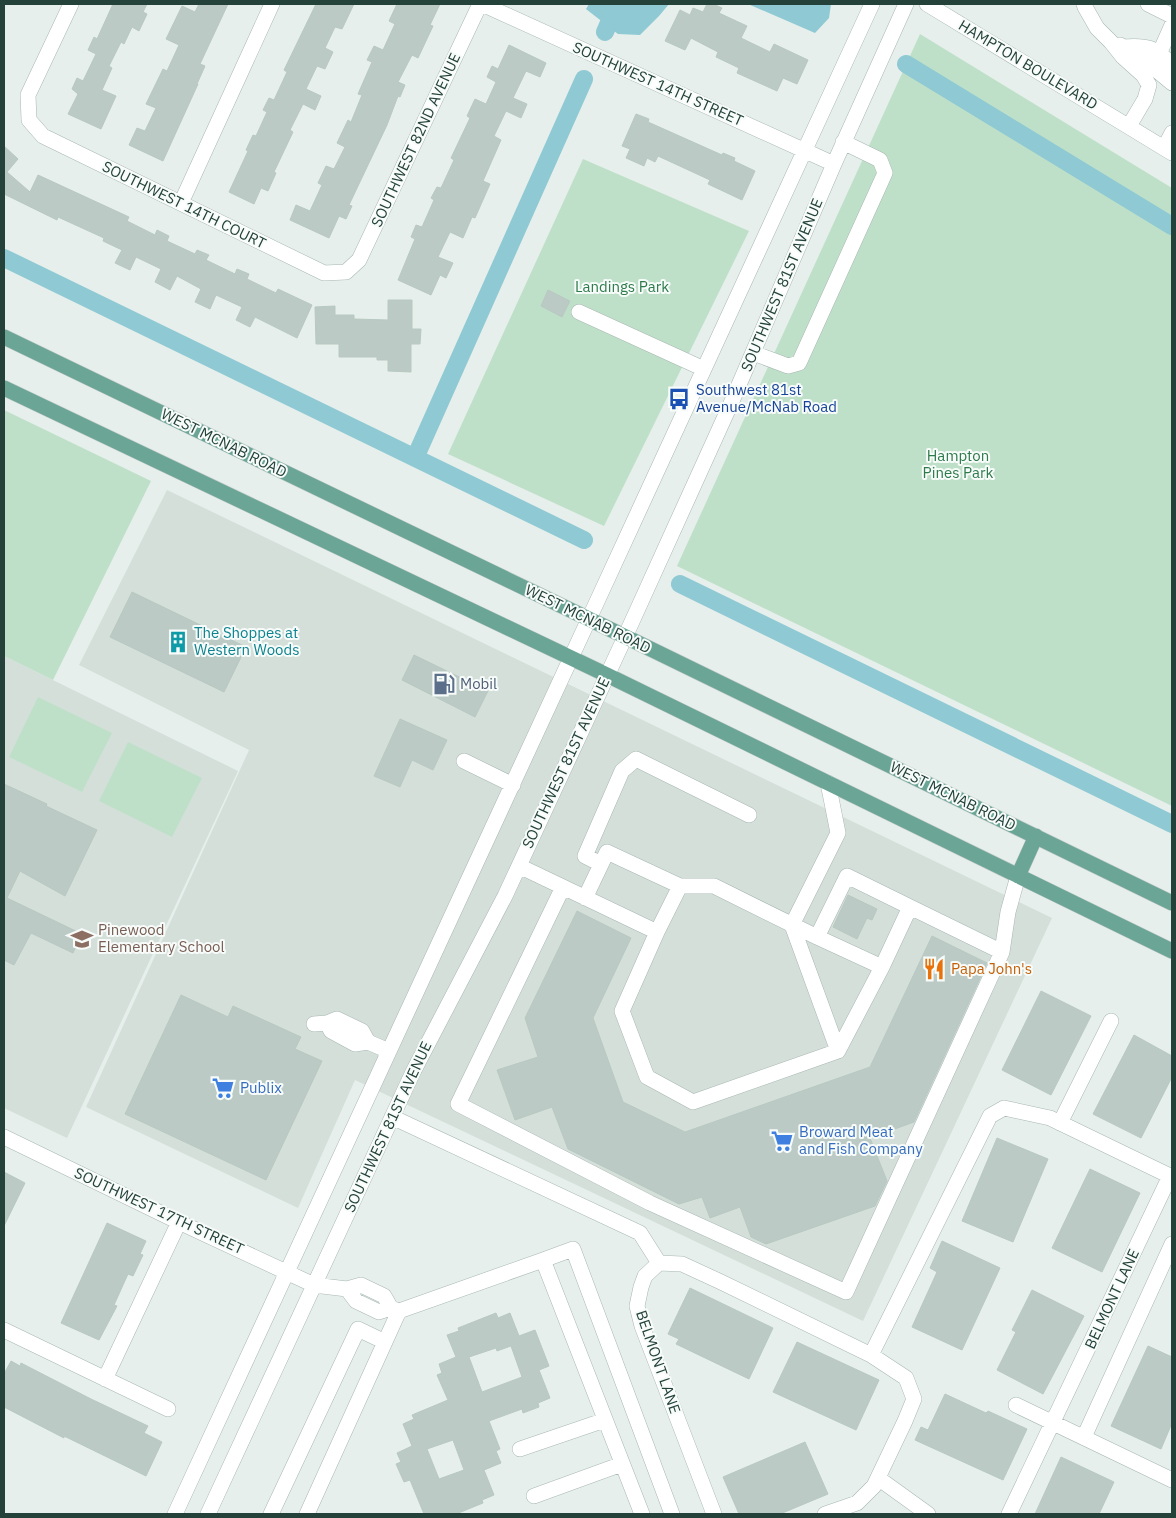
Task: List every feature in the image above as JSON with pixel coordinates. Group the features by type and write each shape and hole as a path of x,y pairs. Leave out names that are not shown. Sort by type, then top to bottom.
{"main road":[{"name":"WEST MCNAB ROAD","path":"4,337 1172,903"},
{"path":"4,388 607,675 1172,951"},
{"path":"1018,876 1036,836"}],"street":[{"name":"SOUTHWEST 14TH COURT","path":"71,4 28,95 29,120 43,136 324,273 346,272"},
{"path":"180,203 272,4"},
{"name":"SOUTHWEST 14TH STREET","path":"481,4 834,164"},
{"name":"SOUTHWEST 82ND AVENUE","path":"346,272 359,260 481,4"},
{"name":"SOUTHWEST 81ST AVENUE","path":"175,1514 872,4"},
{"name":"SOUTHWEST 81ST AVENUE","path":"208,1514 413,1072 501,903 625,637 732,401 843,142 906,4"},
{"name":"HAMPTON BOULEVARD","path":"927,4 1168,151 1172,133"},
{"path":"1084,4 1097,28 1117,44 1142,58 1172,83"},
{"path":"1148,4 1172,16"},
{"path":"1160,52 1172,25"},
{"path":"1117,44 1123,57 1143,75 1149,85 1145,98 1128,126"},
{"path":"1117,44 1148,47 1160,52 1172,66"},
{"path":"753,353 788,366 799,363 885,173 880,160 843,142"},
{"path":"579,312 704,369"},
{"path":"601,864 585,856 622,771 636,759 749,815"},
{"path":"464,761 513,785"},
{"path":"828,783 838,833 792,925 838,1051"},
{"path":"585,898 607,852 680,886 714,886 882,967"},
{"path":"518,866 657,932"},
{"path":"817,937 847,876 1002,952"},
{"path":"562,887 458,1104 650,1203 846,1292 1002,952 1008,912 1018,876"},
{"path":"680,886 657,932 622,1011 647,1077 693,1102 838,1051 882,967 910,907"},
{"path":"1060,1123 1111,1021"},
{"path":"320,1023 331,1032 355,1044 368,1042 389,1051"},
{"name":"BELMONT LANE","path":"871,1355 990,1116 1004,1108 1050,1118 1171,1176 1009,1514"},
{"path":"392,1117 640,1233 658,1263 682,1264 721,1282 871,1355 906,1378 914,1399 874,1486 857,1503 825,1514"},
{"name":"SOUTHWEST 17TH STREET","path":"4,1137 314,1285 347,1290 356,1301 379,1312 395,1309"},
{"path":"105,1379 179,1222"},
{"name":"BELMONT LANE","path":"1084,1438 1172,1244"},
{"path":"307,1514 385,1342 395,1309 573,1249 672,1514"},
{"path":"543,1260 622,1464 637,1513"},
{"name":"BELMONT LANE","path":"658,1263 645,1276 637,1306 638,1312 645,1335 714,1514"},
{"path":"271,1514 358,1329 385,1342"},
{"path":"4,1330 168,1409"},
{"path":"1016,1405 1172,1480"},
{"path":"520,1449 605,1420"},
{"path":"534,1496 622,1464"},
{"path":"878,1478 928,1514"}],"shaded area":[{"path":"167,490 1052,918 863,1321 355,1080 298,1208 86,1107 249,750 79,665"},
{"name":"Pinewood Elementary School","path":"4,656 238,771 67,1138 4,1108"}],"green space":[{"name":"Hampton Pines Park","path":"920,34 1172,188 1172,806 677,566"},
{"name":"Landings Park","path":"583,159 749,231 604,526 448,454"},
{"path":"4,410 151,481 53,680 4,656"},
{"path":"38,697 112,733 82,792 9,757"},
{"path":"128,742 202,778 172,837 99,801"}],"water":[{"path":"589,4 669,4 640,35 618,34 586,9"},
{"path":"748,4 831,4 829,18 815,33"}],"building":[{"path":"113,4 147,4 143,12 147,14 139,31 132,27 124,44 121,42 109,66 112,68 102,90 116,96 101,129 68,114 78,94 72,89 77,78 83,81 96,54 88,50 94,37 97,39"},
{"path":"199,4 228,4 200,64 205,66 163,161 129,145 137,128 145,131 156,108 146,104 163,69 167,71 179,45 166,39 182,6 195,12"},
{"path":"316,4 354,4 342,29 335,27 325,48 333,52 325,69 317,66 306,89 321,96 315,110 303,104 290,130 293,132 274,172 276,173 268,191 261,188 254,204 229,192 248,151 246,150 253,135 256,136 267,112 263,110 269,98 274,100 287,72 284,70"},
{"path":"397,4 440,4 430,25 433,26 418,58 412,55 398,82 405,85 400,97 398,96 387,125 349,205 352,206 346,219 339,216 329,238 290,220 296,205 310,211 322,185 318,183 326,166 334,169 345,147 337,143 348,120 351,122 362,95 358,94 372,62 367,60 374,46 383,50 395,24 389,21"},
{"path":"707,4 713,4 722,8 719,13 747,26 741,38 770,52 774,44 808,60 797,84 783,78 777,91 737,73 739,68 716,57 718,52 691,38 685,50 665,41 680,10 690,15 693,8 703,12"},
{"path":"509,45 546,63 540,77 526,71 513,98 527,104 521,118 506,111 494,136 501,140 483,181 490,184 475,218 472,217 463,238 450,232 438,257 453,263 446,278 440,275 431,295 398,280 415,239 411,237 416,225 422,227 434,200 431,198 437,187 441,188 454,160 451,158 470,118 467,116 475,99 486,104 496,82 487,77 492,66 498,69"},
{"path":"636,114 649,119 648,122 722,155 723,153 735,158 734,161 755,171 742,200 708,184 710,180 658,156 655,162 647,158 644,166 626,158 630,149 622,146"},
{"path":"4,146 18,159 7,172 30,192 38,175 129,217 127,221 155,235 157,230 169,236 167,241 195,254 197,250 209,255 206,260 235,274 237,269 249,274 247,279 276,293 278,289 312,305 297,338 255,317 250,327 236,320 242,307 216,295 210,309 195,302 201,289 177,276 170,290 155,282 161,269 136,257 130,270 115,263 122,250 103,241 104,238 58,217 57,220 4,194"},
{"path":"548,290 570,301 562,317 541,306"},
{"path":"388,300 412,300 412,329 421,329 420,344 411,344 411,372 388,371 388,360 377,360 377,357 339,357 339,344 316,344 315,307 335,306 335,315 354,315 354,319 388,320"},
{"name":"The Shoppes at Western Woods","path":"132,592 246,647 224,692 110,637"},
{"path":"414,655 488,691 475,717 402,680"},
{"path":"400,719 447,740 433,770 412,760 400,787 374,776"},
{"path":"4,784 97,830 65,896 20,871 7,898 82,934 73,953 31,933 14,965 4,960"},
{"path":"848,895 877,909 872,920 867,918 857,939 833,927"},
{"path":"577,911 631,938 593,1018 623,1102 685,1132 870,1067 932,936 987,963 914,1122 870,1138 887,1181 875,1206 766,1244 751,1237 740,1207 710,1218 702,1197 679,1204 568,1149 552,1107 515,1120 497,1070 538,1057 525,1018"},
{"path":"1041,991 1091,1016 1051,1095 1002,1070"},
{"name":"Publix","path":"181,995 228,1017 233,1006 301,1037 295,1049 322,1061 266,1180 125,1114"},
{"path":"1134,1035 1172,1056 1172,1077 1141,1138 1093,1114"},
{"path":"997,1138 1048,1159 1013,1242 962,1221"},
{"path":"1090,1169 1140,1193 1102,1272 1052,1248"},
{"path":"4,1172 25,1183 4,1226"},
{"path":"107,1223 146,1241 140,1254 143,1255 133,1276 128,1274 114,1305 117,1306 99,1340 61,1323"},
{"path":"942,1241 1000,1268 962,1350 912,1327 937,1272 930,1268"},
{"path":"690,1288 773,1328 749,1379 676,1344 679,1339 668,1334"},
{"path":"1032,1290 1084,1316 1043,1394 997,1370 1016,1332 1012,1330"},
{"path":"496,1313 498,1318 510,1313 519,1336 535,1330 549,1366 539,1370 550,1398 538,1403 539,1407 523,1413 522,1409 489,1421 500,1449 496,1451 501,1463 484,1470 494,1495 482,1500 483,1503 456,1514 424,1514 410,1480 404,1482 396,1464 401,1462 397,1453 412,1446 403,1424 414,1419 412,1415 448,1400 437,1375 442,1373 439,1364 456,1357 447,1335 459,1331 458,1328","holes":["511,1346 522,1377 482,1392 469,1357 496,1348 497,1351","453,1440 464,1470 439,1479 427,1449"]},
{"path":"797,1342 879,1380 856,1430 773,1392"},
{"path":"1148,1346 1172,1357 1172,1423 1161,1449 1111,1426"},
{"path":"11,1361 20,1366 21,1363 148,1426 144,1433 162,1442 146,1476 64,1436 64,1438 4,1407 4,1374"},
{"path":"945,1394 1027,1429 1003,1480 915,1440 921,1427 928,1430"},
{"path":"805,1442 828,1494 780,1514 739,1514 723,1477"},
{"path":"1061,1457 1114,1482 1099,1514 1035,1514"}],"waterway":[{"path":"605,32 617,4"},
{"path":"906,64 1172,226"},
{"path":"415,458 584,79"},
{"path":"4,258 584,540"},
{"path":"680,584 1172,824"}],"place":[{"name":"Southwest 81st Avenue/McNab Road","path":"679,399"},
{"name":"The Shoppes at Western Woods","path":"178,642"},
{"name":"Mobil","path":"444,684"},
{"name":"Pinewood Elementary School","path":"82,939"},
{"name":"Papa John's","path":"934,969"},
{"name":"Publix","path":"223,1088"},
{"name":"Broward Meat and Fish Company","path":"782,1141"}]}
